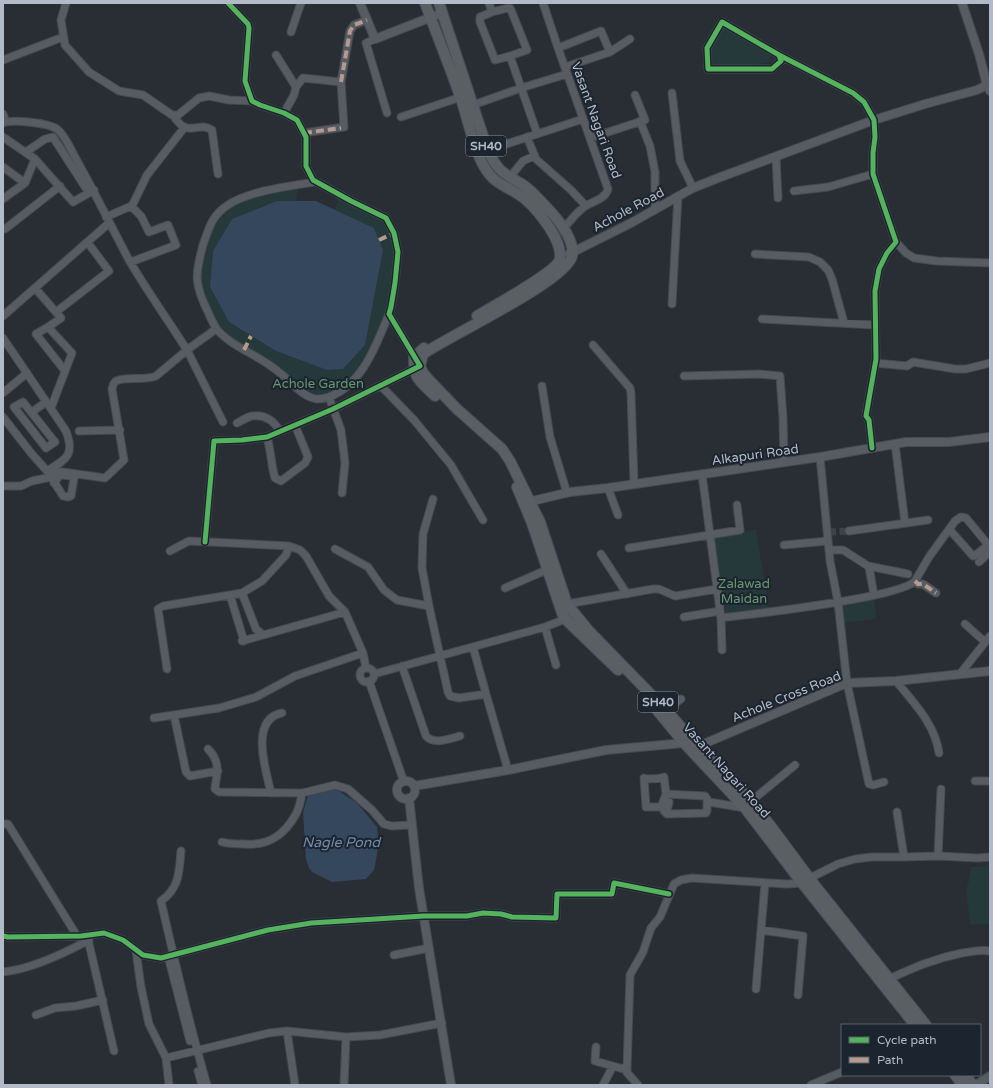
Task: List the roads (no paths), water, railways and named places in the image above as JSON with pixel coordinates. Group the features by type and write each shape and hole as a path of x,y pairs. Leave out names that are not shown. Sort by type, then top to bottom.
{"main road":[{"name":"SH40","path":"425,3 465,96 473,105 488,150 497,168 527,188 564,228 571,257"},
{"name":"SH40","path":"441,6 465,96 475,146 490,176 499,183 519,194 547,223 557,242 560,259"},
{"name":"Achole Road","path":"417,367 422,357 428,351 550,281 571,257"},
{"name":"Achole Road","path":"414,357 424,347 545,275 560,259"},
{"path":"414,357 417,367"},
{"name":"Vasant Nagari Road","path":"417,367 438,390 502,449 510,461 527,503 540,522 562,613 566,619 691,744 730,777 748,805 770,825 806,881 886,983 914,1024"},
{"name":"Vasant Nagari Road","path":"551,568 567,604 666,710 691,744"},
{"name":"Vasant Nagari Road","path":"886,983 925,1024"},
{"path":"956,1076 963,1085"},
{"path":"967,1076 974,1085"}],"street":[{"path":"66,3 60,20 65,45 89,72 119,91 143,95 172,115 178,124 184,128 207,128 212,130 218,174"},
{"path":"228,3 248,24 249,28 245,81 252,101"},
{"path":"291,32 301,3"},
{"path":"360,3 376,38"},
{"path":"489,3 492,12"},
{"name":"Vasant Nagari Road","path":"544,3 558,48 608,189 607,193 602,198 586,206 564,228"},
{"path":"962,3 980,54 989,88"},
{"path":"387,113 366,43 431,18 441,6"},
{"path":"508,8 512,10 526,50 510,56 495,60 479,19 480,17 508,8"},
{"path":"304,133 344,127 341,82 350,31 354,25 368,20"},
{"path":"779,55 781,61 772,69 708,69 707,48 722,22 779,55 853,93 864,102 874,120 875,137 873,174 896,242 906,253 914,258 990,264"},
{"path":"558,48 601,32 610,52"},
{"path":"3,60 63,37"},
{"path":"473,105 521,88 610,52 630,39"},
{"path":"276,54 296,87"},
{"path":"510,56 537,133"},
{"path":"284,112 294,95 296,87 303,78 341,82"},
{"name":"Achole Road","path":"560,259 571,257 693,188 874,120 925,104 989,88"},
{"path":"672,93 680,161 693,188"},
{"path":"590,138 645,120 635,95"},
{"path":"172,115 178,115 199,98 209,96 229,100 252,101 284,112 297,120 306,137 306,166 313,180 386,218 394,233 398,252 395,283 391,307 376,345 362,370 347,386 329,397 316,399 302,392 262,360 228,339 216,329 200,297 197,284 197,270 209,225 218,213 228,204 244,197 267,191 315,182"},
{"path":"401,117 465,96"},
{"path":"3,114 5,122 48,125 57,130 64,137 91,192"},
{"path":"488,150 583,119"},
{"path":"640,121 650,146 655,172 655,210"},
{"path":"3,316 108,220 133,204 147,175 184,128"},
{"path":"3,137 35,159 73,202 91,192"},
{"path":"26,152 45,139 53,137 91,192 131,262 186,350 223,422"},
{"path":"527,137 534,156 539,162 586,206"},
{"path":"510,177 523,161 534,156"},
{"path":"776,157 778,198"},
{"path":"3,199 25,183 35,159"},
{"path":"3,167 25,183"},
{"path":"794,191 828,187 873,174"},
{"path":"3,229 5,229 60,186"},
{"path":"672,304 678,196"},
{"path":"131,206 141,216 149,232 168,225 176,245 131,262"},
{"path":"872,448 869,420 866,416 876,359 875,291 879,269 886,253 896,242"},
{"path":"56,312 109,271 91,247"},
{"path":"755,254 809,256 820,262 828,270 832,279 844,323"},
{"path":"35,288 61,318 36,334 65,371"},
{"path":"388,314 414,357"},
{"path":"762,319 875,325"},
{"path":"48,327 72,353 51,408"},
{"path":"3,486 21,486 41,479 53,480 58,472 105,478 124,460 112,389 113,384 121,379 151,378 156,376 186,350 216,329"},
{"path":"3,338 66,431 70,442 70,448 64,461 47,471 3,417"},
{"path":"593,345 630,388 634,484"},
{"path":"875,363 907,366 913,362 955,369 966,369 990,363"},
{"path":"205,542 214,441 267,437 333,409 417,367"},
{"path":"3,394 27,373"},
{"path":"684,376 760,374 780,376 784,462"},
{"path":"381,386 414,420 451,465 483,520"},
{"path":"542,386 550,437 567,493"},
{"path":"329,397 341,430 345,463 342,493"},
{"path":"23,402 32,412 55,442 46,448 14,407 23,402"},
{"path":"32,412 46,402"},
{"path":"237,423 253,416 268,418 280,431"},
{"path":"267,437 270,446 275,478 281,481 305,463 308,457 295,425"},
{"path":"79,431 120,430"},
{"name":"Alkapuri Road","path":"527,503 567,493 820,457 906,442 949,442 990,437"},
{"path":"895,444 905,523"},
{"path":"820,457 829,550 838,602 847,683 869,784 873,786 884,782"},
{"path":"702,474 720,614 722,650"},
{"path":"608,488 618,515"},
{"path":"433,498 423,534 422,568 429,606 450,696 459,698 486,694"},
{"path":"629,548 740,530 736,505"},
{"path":"684,617 838,602 874,595 912,585 929,557 949,529 958,518 966,518 989,546 973,556 949,529"},
{"path":"848,531 928,520"},
{"path":"170,551 189,541 289,546 300,550 306,556 328,596 345,612 363,653 366,668"},
{"path":"784,545 828,541"},
{"path":"167,669 158,609 163,606 242,593 262,581 286,555 289,546"},
{"path":"335,549 368,567 384,590 396,600 429,606"},
{"path":"829,550 842,550 870,567 908,574"},
{"path":"979,562 990,552"},
{"path":"601,554 627,594"},
{"path":"870,567 874,595"},
{"path":"505,588 551,568"},
{"path":"915,581 918,584 923,584 936,593"},
{"path":"567,604 653,589 659,589 675,596 680,596 717,589"},
{"path":"242,593 256,630 263,635"},
{"path":"230,595 243,641 345,612"},
{"path":"233,605 245,602"},
{"path":"369,681 373,678 374,674 545,627 576,615"},
{"path":"960,674 988,639 965,624"},
{"path":"545,627 556,665"},
{"path":"473,647 508,770"},
{"path":"154,718 219,708 256,697 295,676 363,653"},
{"path":"402,666 426,736 429,740 436,741 460,736"},
{"path":"366,668 372,670 374,674"},
{"path":"366,668 360,672 360,676 363,680 369,681"},
{"name":"Achole Cross Road","path":"414,786 508,770 606,750 691,744 847,683 896,681 990,671"},
{"path":"369,681 404,782"},
{"path":"896,681 927,720 934,732 939,753"},
{"path":"666,710 681,699"},
{"path":"271,793 263,755 262,737 267,720 274,714 282,712"},
{"path":"174,715 186,772 190,776 218,771"},
{"path":"208,749 214,755 218,771 215,789 219,792 302,793 335,785 348,789 372,810 384,824 392,826 412,825"},
{"path":"707,801 748,805 795,765"},
{"path":"664,777 666,794 662,807 646,807 644,778 660,779 664,777"},
{"path":"976,781 990,781"},
{"path":"404,782 410,782 414,786 415,792 409,798 404,798 398,793 399,786 404,782"},
{"path":"938,856 941,789"},
{"path":"222,842 228,844 254,845 267,842 283,832 297,813 302,793"},
{"path":"666,794 704,796 707,801 707,811 706,813 667,814 664,812 668,807 668,802"},
{"path":"409,798 424,916 451,1085"},
{"path":"897,812 904,857"},
{"path":"3,824 8,824 77,936"},
{"path":"181,851 177,880 173,891 161,900 171,956 202,1085"},
{"path":"596,1047 595,1061 627,1070 630,975 643,952 651,928 660,917 674,884 681,880 692,878 765,883 806,881 838,864 855,859 872,857 938,856 978,858 990,857"},
{"path":"3,972 21,969 65,952 88,938 104,933 123,940 143,955 161,958 268,930 311,923 424,916 467,916 483,913 501,914 512,917 556,918 557,894 612,894 614,883 669,894"},
{"path":"756,989 765,883"},
{"path":"761,930 803,936 798,995"},
{"path":"3,936 24,938 77,936 88,938"},
{"path":"88,938 114,1051"},
{"path":"394,955 429,948"},
{"path":"136,951 141,987 149,1024 166,1058 169,1085"},
{"path":"886,983 924,963 939,958 973,951 990,951"},
{"path":"36,1015 55,1008 76,1006 103,1000"},
{"path":"166,1058 269,1033 287,1031 346,1037 380,1035 442,1023"},
{"path":"287,1031 296,1085"},
{"path":"344,1085 346,1037"},
{"path":"195,1051 207,1085"},
{"path":"603,1085 613,1066"},
{"path":"623,1068 638,1085"},
{"path":"811,1085 841,1072"},
{"path":"974,1085 990,1076"}],"water":[{"path":"277,201 316,201 374,228 383,250 365,345 343,369 327,370 276,351 229,322 210,287 213,251 232,219"},
{"name":"Nagle Pond","path":"336,789 357,803 377,827 377,855 374,870 366,879 332,882 312,872 306,859 303,813 308,795"}],"tunnel":[{"path":"829,532 849,531"}],"park label":[{"name":"Achole Garden","path":"318,383"},
{"name":"Zalawad Maidan","path":"744,590"}]}
